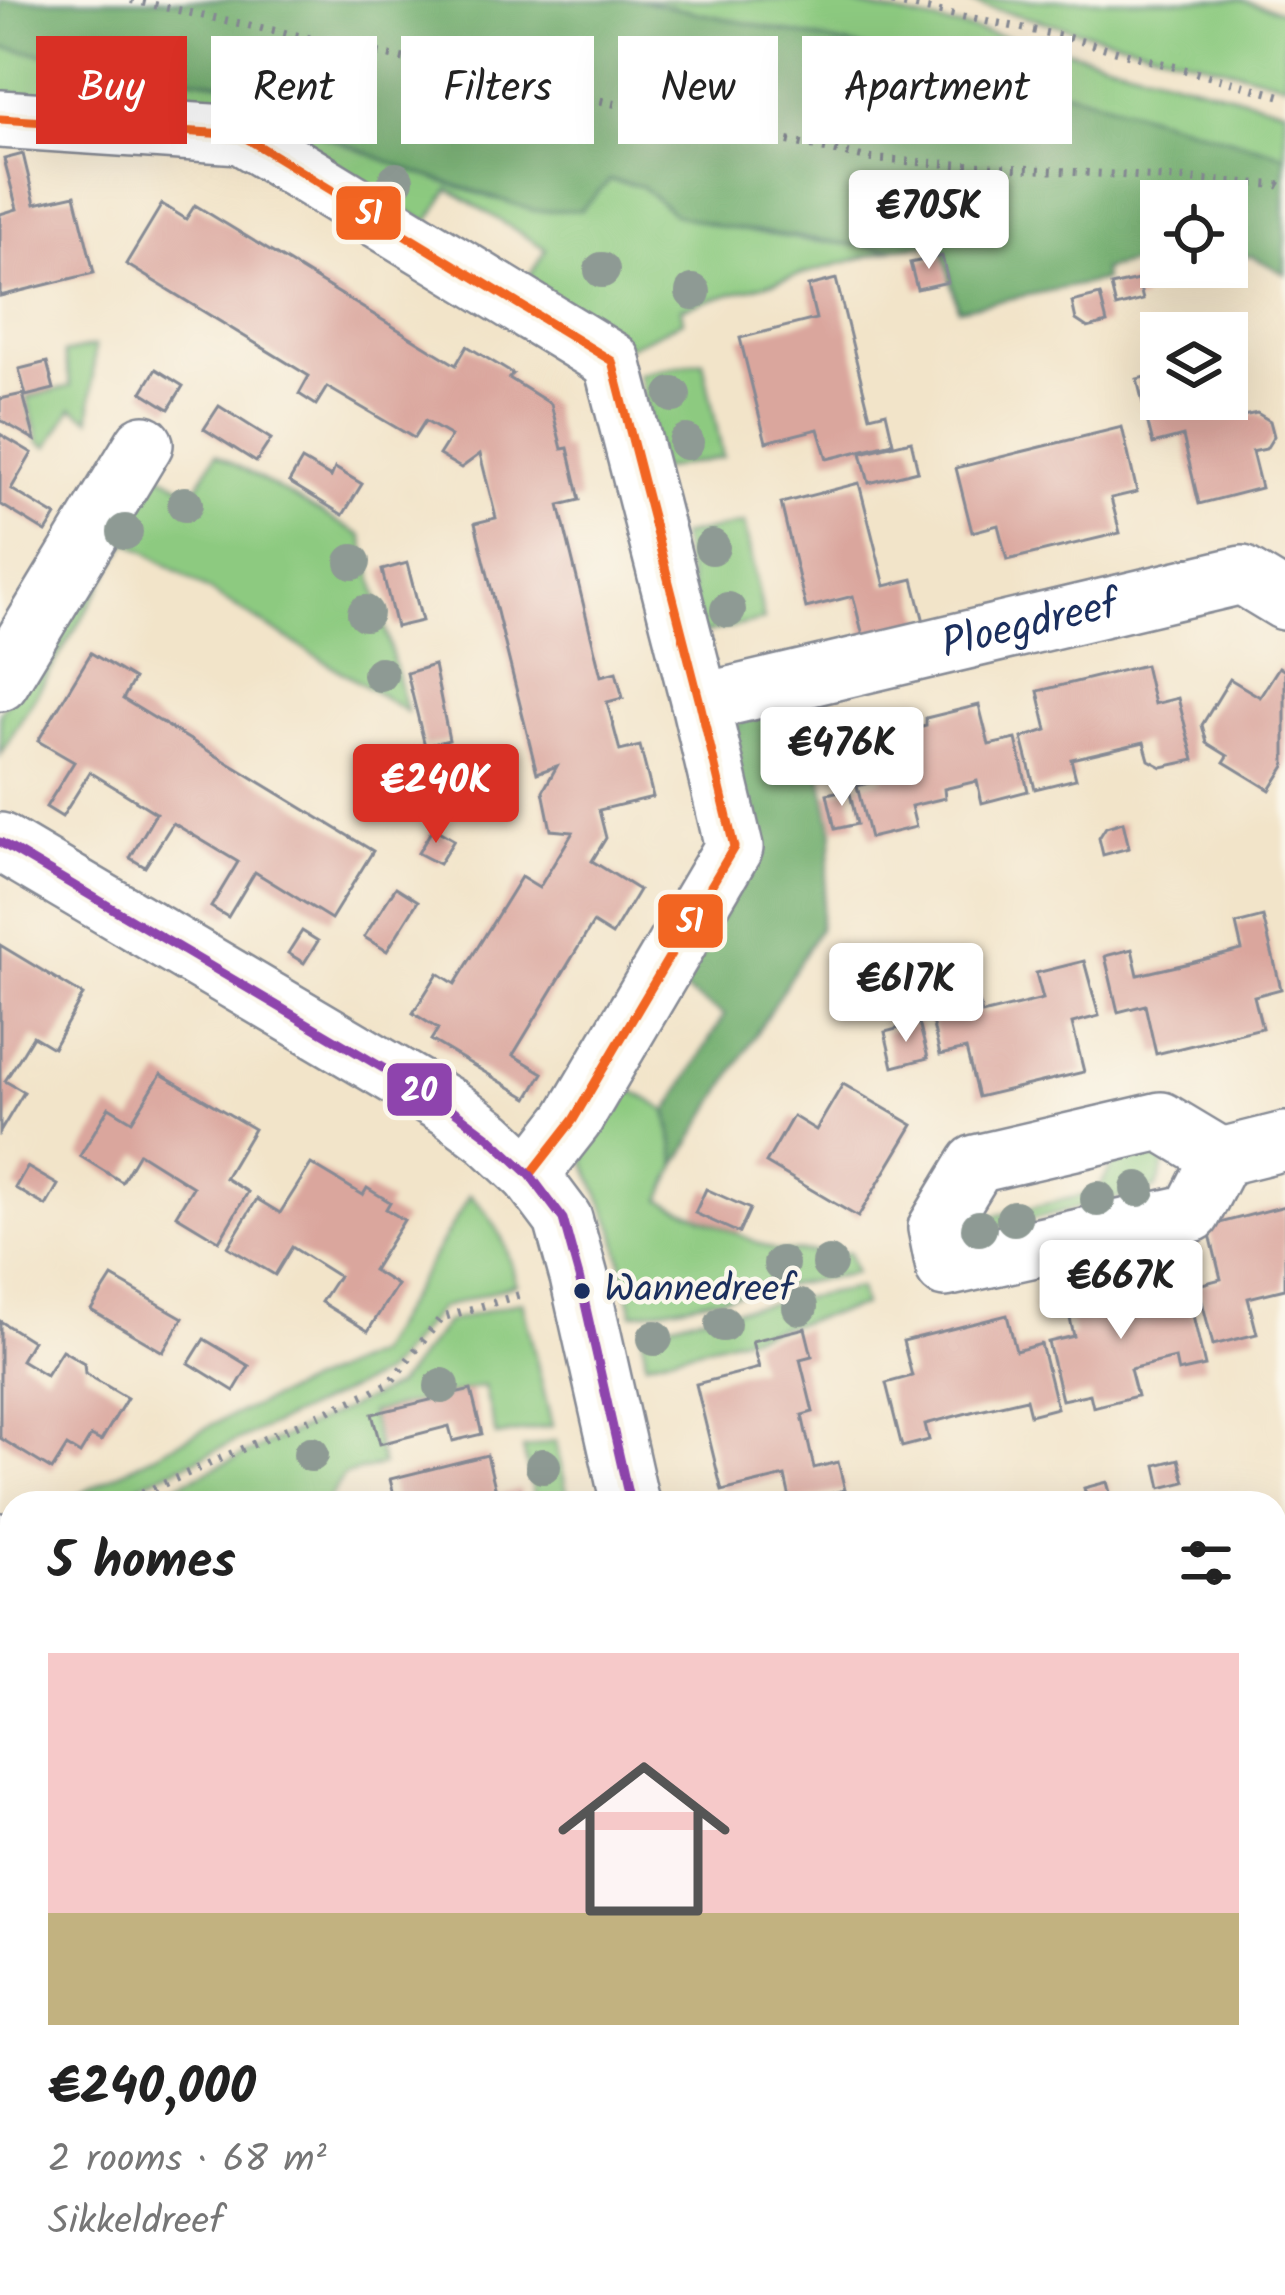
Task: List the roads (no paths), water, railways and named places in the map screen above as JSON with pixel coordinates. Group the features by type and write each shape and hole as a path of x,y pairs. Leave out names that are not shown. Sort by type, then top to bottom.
{"street":[{"path":"0,119 241,135 611,361 734,847 573,1120 530,1175"},
{"path":"0,682 144,444"},
{"name":"Ploegdreef","path":"700,703 1242,575 1285,602"},
{"path":"0,842 449,1107 530,1175 563,1219 627,1491"},
{"path":"1222,1157 1285,1142"}],"place":[{"name":"Wannedreef","path":"582,1291"}]}
